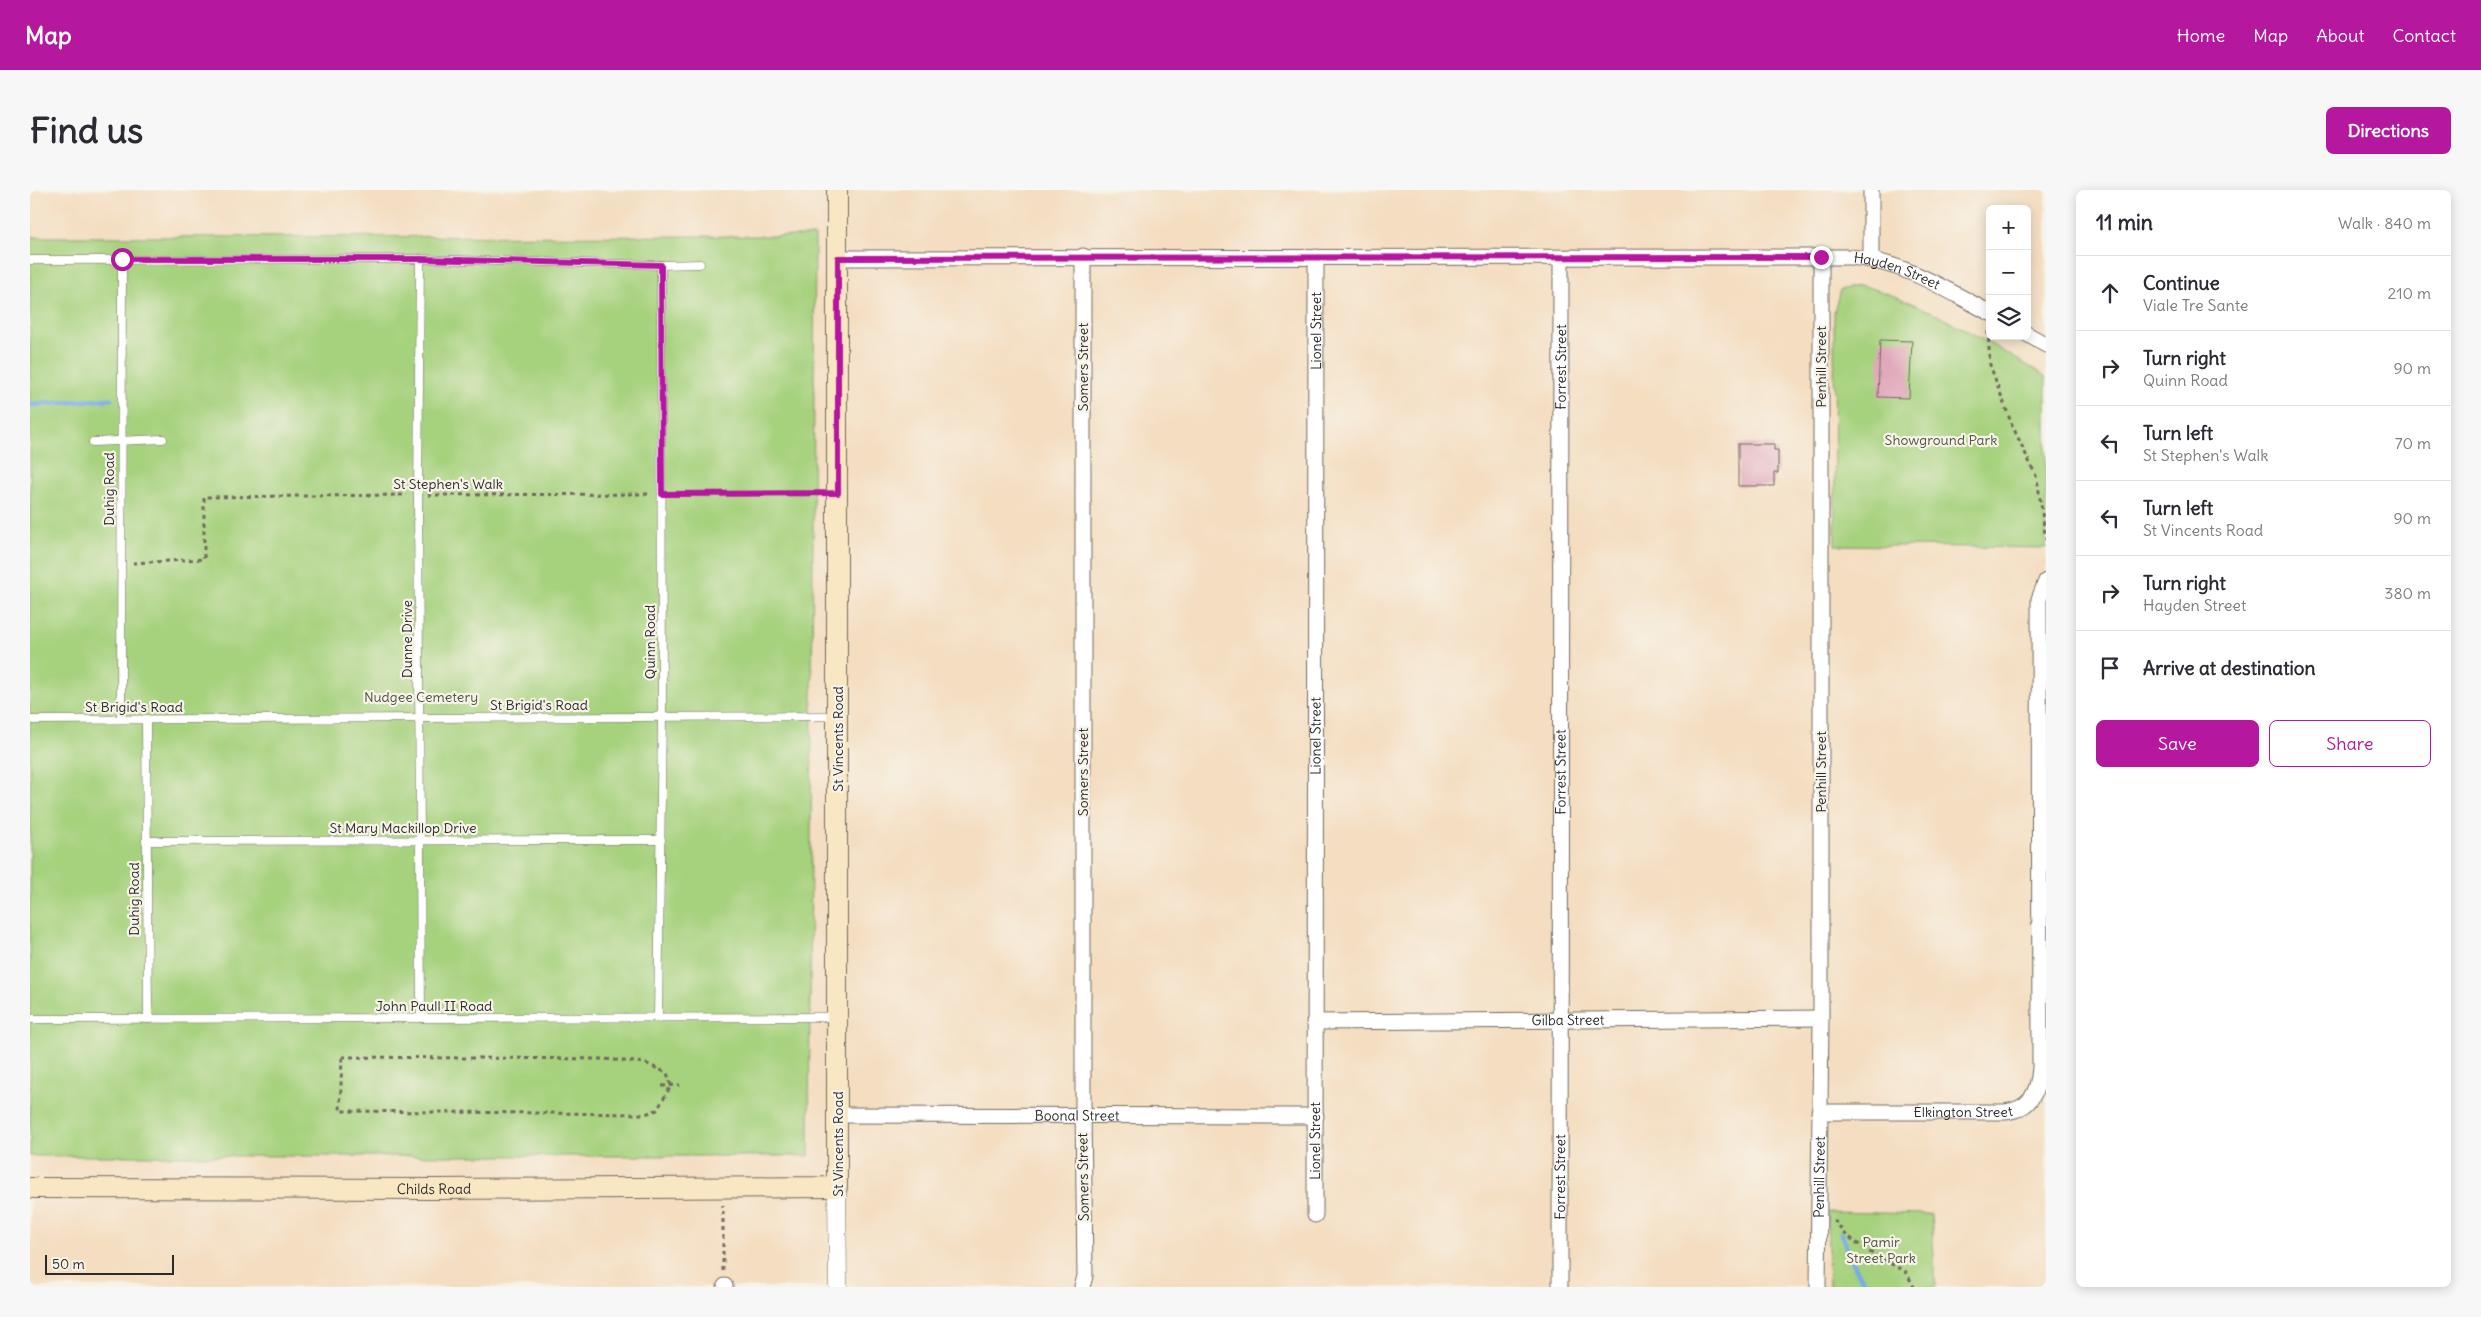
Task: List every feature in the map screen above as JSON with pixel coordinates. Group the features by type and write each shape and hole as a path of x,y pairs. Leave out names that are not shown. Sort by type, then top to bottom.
{"main road":[{"name":"St Vincents Road","path":"837,190 838,1187"},
{"name":"Childs Road","path":"30,1188 838,1187"}],"street":[{"path":"1871,190 1871,258"},
{"name":"Hayden Street","path":"838,258 1083,256 1871,258 1916,273 1986,311"},
{"name":"Somers Street","path":"1082,1287 1085,1276 1083,1116 1083,256"},
{"name":"Lionel Street","path":"1315,1215 1316,257"},
{"name":"Penhill Street","path":"1818,1287 1821,1018 1821,257"},
{"name":"Forrest Street","path":"1560,1287 1561,258"},
{"path":"2031,336 2046,345"},
{"name":"Elkington Street","path":"1819,1112 2005,1112 2025,1106 2036,1091 2040,1068 2039,599 2046,581"},
{"name":"Gilba Street","path":"1314,1022 1821,1018"},
{"name":"Boonal Street","path":"838,1115 1316,1116"},
{"name":"St Vincents Road","path":"838,1187 838,1287"}],"lane":[{"name":"Duhig Road","path":"121,719 122,259"},
{"path":"30,260 420,259 661,265 700,264"},
{"name":"Dunne Drive","path":"420,259 418,495 420,1018"},
{"name":"Quinn Road","path":"658,1018 662,717 661,265"},
{"path":"93,442 164,439"},
{"name":"St Brigid's Road","path":"30,720 838,716"},
{"name":"Duhig Road","path":"146,719 148,1019"},
{"name":"St Mary Mackillop Drive","path":"146,841 661,840"},
{"name":"John Paull II Road","path":"30,1019 838,1017"}],"path":[{"path":"1989,340 1990,364 2012,425 2036,478 2046,540"},
{"name":"St Stephen's Walk","path":"122,564 204,559 204,497 838,493"},
{"path":"342,1057 604,1059 645,1063 667,1073 671,1086 656,1110 645,1114 340,1111 342,1057"},
{"path":"662,1086 680,1085"},
{"path":"723,1188 723,1271 725,1287"},
{"path":"1818,1213 1833,1219 1845,1234 1866,1250 1906,1272 1914,1287"}],"green space":[{"name":"Nudgee Cemetery","path":"30,190 31,237 815,236 809,1156 30,1156"},
{"name":"Showground Park","path":"1860,285 1885,292 1956,324 2046,376 2046,548 1835,545 1834,312 1840,290"},
{"name":"Pamir Street Park","path":"1827,1212 1931,1214 1936,1287 1829,1287"}],"building":[{"path":"1880,340 1912,341 1909,398 1878,397"},
{"path":"1738,444 1774,444 1774,450 1778,450 1778,473 1774,473 1774,486 1738,486"}],"waterway":[{"path":"30,405 111,399"},
{"path":"1841,1233 1852,1262 1867,1287"}],"route":[{"path":"122,259 420,259 661,265 662,494 838,493 838,258 1083,256 1821,257"}]}
